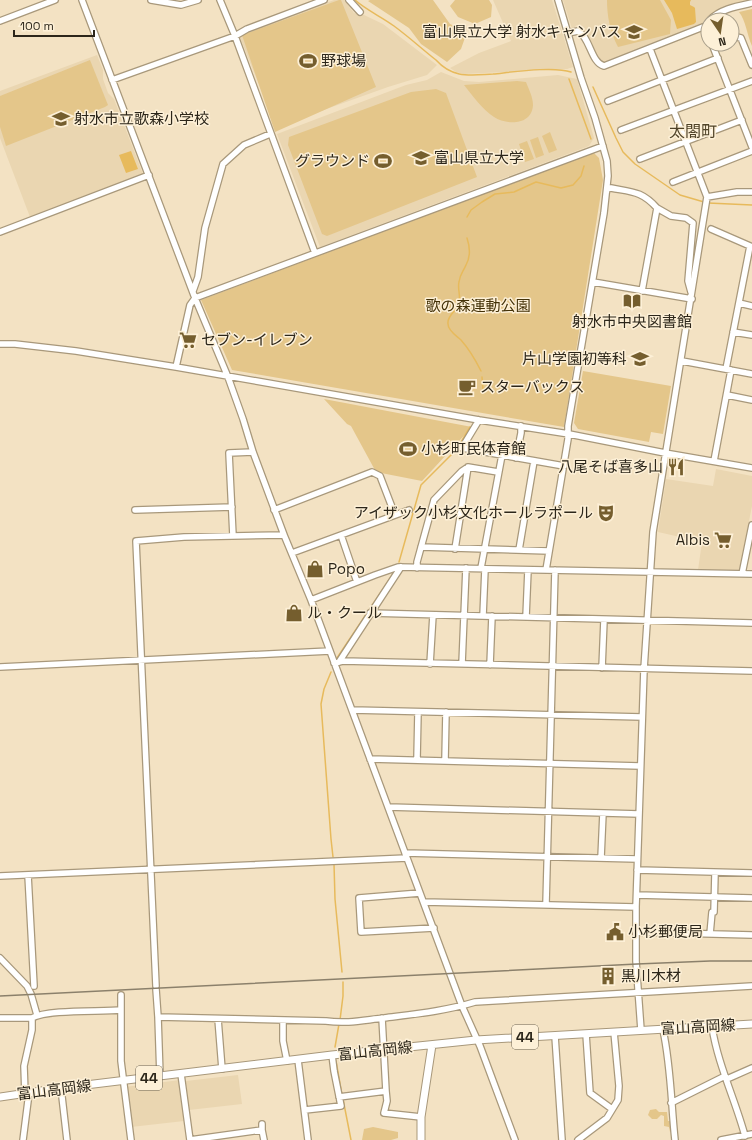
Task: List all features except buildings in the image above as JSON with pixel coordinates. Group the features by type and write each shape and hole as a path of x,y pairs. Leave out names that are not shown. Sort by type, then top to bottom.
{"main road":[{"name":"富山高岡線","path":"0,1097 160,1076 476,1040 752,1024"},
{"path":"421,1140 421,1118 432,1045"}],"street":[{"path":"0,21 55,0"},
{"path":"82,0 195,298 228,377 243,419 252,452 336,663 462,1006 515,1140"},
{"path":"151,0 181,5 198,0"},
{"path":"220,0 235,36 315,253"},
{"path":"112,80 235,36 247,29 324,0"},
{"path":"349,0 360,12"},
{"path":"546,570 564,466 569,434 568,426 593,282 607,189 607,161 558,0"},
{"path":"720,12 752,3"},
{"path":"568,33 578,30 583,33 596,61 600,65 604,66 700,28"},
{"path":"740,38 752,65"},
{"path":"641,1030 636,961 637,859 644,669 653,532 707,201 698,172 650,48"},
{"path":"715,52 752,147"},
{"path":"608,100 718,58"},
{"path":"621,130 752,80"},
{"path":"640,160 742,120"},
{"path":"193,291 198,277 205,228 223,164 244,144 270,134"},
{"path":"176,367 190,305 195,298 603,146"},
{"path":"673,182 752,151"},
{"path":"0,232 149,175"},
{"path":"607,189 611,188 640,194 657,208 671,216 686,218 693,223 688,281 691,297"},
{"path":"707,201 736,192 752,192"},
{"path":"642,291 657,208"},
{"path":"711,229 751,246 734,332 727,395 714,461"},
{"path":"593,282 642,291 691,297"},
{"path":"739,303 752,306"},
{"path":"734,332 752,335"},
{"path":"0,344 15,344 76,351 176,367 479,420 569,434 752,468"},
{"path":"682,361 752,374"},
{"path":"727,395 752,400"},
{"path":"479,420 462,448 564,466"},
{"path":"516,458 521,434 521,426"},
{"path":"233,536 229,453 252,452"},
{"path":"483,616 483,569 485,549 502,456"},
{"path":"519,550 534,461"},
{"path":"417,568 417,562 434,500 462,471 468,467 498,472"},
{"path":"455,549 468,467"},
{"path":"274,510 372,472 380,476 395,515"},
{"path":"135,510 232,507"},
{"path":"292,553 409,510"},
{"path":"742,574 752,525"},
{"path":"160,1076 152,870 136,541 184,537 284,535"},
{"path":"341,535 357,582"},
{"path":"421,547 549,551"},
{"path":"311,600 375,575 401,567 752,574"},
{"path":"336,663 401,567"},
{"path":"462,664 466,568"},
{"path":"526,617 528,570"},
{"path":"546,904 555,570"},
{"path":"370,613 752,623"},
{"path":"430,664 432,615"},
{"path":"490,665 492,616"},
{"path":"602,668 604,620"},
{"path":"0,667 330,651"},
{"path":"336,663 462,664 752,672"},
{"path":"352,710 642,717"},
{"path":"417,760 418,712"},
{"path":"445,760 446,712"},
{"path":"370,758 640,766"},
{"path":"388,807 639,814"},
{"path":"601,858 603,813"},
{"path":"0,876 152,870 406,856 547,856 637,859"},
{"path":"637,870 752,873"},
{"path":"710,934 715,897 714,873"},
{"path":"28,875 34,986"},
{"path":"420,893 359,898 361,932 434,928"},
{"path":"637,895 752,898"},
{"path":"424,902 636,907"},
{"path":"636,932 752,935"},
{"path":"0,958 27,986 31,994 35,1016 24,1066 27,1093 23,1140"},
{"path":"158,1017 326,1021 340,1023 417,1014 462,1006 475,1002 752,986"},
{"path":"121,995 121,1061 131,1140"},
{"path":"0,1018 35,1016 65,1012 121,1010"},
{"path":"382,1018 387,1101 384,1113 421,1118"},
{"path":"218,1019 222,1069"},
{"path":"284,1021 283,1041 287,1061"},
{"path":"712,1027 715,1048 745,1136"},
{"path":"663,1030 671,1088 675,1140"},
{"path":"578,1140 610,1116 612,1109 618,1100 619,1086 614,1032"},
{"path":"586,1034 590,1093 612,1109"},
{"path":"554,1036 562,1140"},
{"path":"305,1110 341,1106 332,1056"},
{"path":"298,1060 308,1140"},
{"path":"671,1103 752,1068"},
{"path":"181,1074 190,1140 262,1127 264,1140"},
{"path":"61,1088 67,1140"},
{"path":"339,1097 386,1091"},
{"path":"721,1140 752,1134"}],"shaded area":[{"name":"野球場","path":"334,0 344,0 354,13 364,15 383,24 437,65 427,75 388,87 276,127 239,35"},
{"path":"493,0 552,0 573,67 567,69 464,74 456,72 450,68 479,53 511,41"},
{"name":"富山県立大学 射水キャンパス","path":"563,0 752,0 752,2 720,12 700,12 700,25 650,47 604,63 598,59 580,27 577,25 572,29"},
{"path":"664,0 691,0 690,5 695,8 696,22 677,29 672,13"},
{"name":"射水市立歌森小学校","path":"97,55 103,70 103,79 108,93 114,99 143,174 30,217 0,138 0,91"},
{"name":"富山県立大学","path":"441,72 464,81 479,82 558,75 577,79 594,138 589,146 320,247 277,134 406,85 427,80"},
{"path":"131,151 138,169 126,173 119,155"},
{"path":"716,469 752,476 752,506 739,571 698,570 702,542 658,532 666,479 713,486"},
{"path":"238,1075 242,1104 189,1110 186,1081"},
{"path":"180,1080 184,1121 131,1127 125,1087"}],"green space":[{"name":"野球場","path":"341,0 376,87 275,132 242,35"},
{"path":"433,0 450,24 467,32 461,49 447,62 421,44 409,28 368,1"},
{"path":"455,0 489,0 492,5 491,17 475,24 458,17 450,6"},
{"path":"607,0 660,0 671,20 670,34 618,47 610,24"},
{"path":"752,9 752,46 740,12"},
{"path":"90,60 108,105 6,146 0,127 0,96"},
{"path":"517,81 526,82 533,102 532,112 528,117 518,122 499,120 494,117 474,98 464,85"},
{"name":"グラウンド","path":"436,89 446,93 477,177 327,236 322,234 288,145 289,137 411,92"},
{"path":"550,132 557,150 549,153 542,136"},
{"path":"538,137 544,155 536,158 530,140"},
{"path":"527,141 534,159 525,162 519,144"},
{"name":"歌の森運動公園","path":"593,152 599,158 603,180 564,427 232,370 201,300"},
{"path":"583,371 671,386 663,434 651,432 649,442 578,429 574,423"},
{"name":"小杉町民体育館","path":"324,399 472,427 422,481 376,472 351,426 347,424"},
{"path":"656,1109 659,1112 667,1112 668,1121 671,1121 672,1130 670,1132 669,1127 664,1126 664,1116 661,1115 657,1119 652,1119 648,1115 650,1110"},
{"path":"373,1127 398,1132 398,1138 391,1140 362,1140 364,1129"}],"waterway":[{"path":"355,0 400,30 442,66 456,73 477,75 544,69 564,70 571,72"},
{"path":"569,79 591,139"},
{"path":"593,87 623,152 635,164 680,195 704,202"},
{"path":"467,217 471,210 495,194 514,192 536,182 561,188 573,185 581,176 584,166"},
{"path":"708,203 752,205"},
{"path":"467,238 469,248 468,262 459,279 459,303 448,321 448,327 467,347 481,371"},
{"path":"482,377 483,390"},
{"path":"399,562 421,485 457,449 470,427"},
{"path":"337,658 393,574"},
{"path":"331,672 324,689 321,704 333,857"},
{"path":"334,864 335,899 342,972"},
{"path":"340,1020 343,982"},
{"path":"335,1047 339,1024"},
{"path":"336,1061 342,1095"},
{"path":"343,1099 351,1140"}],"railway":[{"path":"0,996 637,964 752,961"}],"place":[{"name":"富山県立大学 射水キャンパス","path":"634,32"},
{"name":"野球場","path":"308,61"},
{"name":"射水市立歌森小学校","path":"61,119"},
{"name":"富山県立大学","path":"421,158"},
{"name":"グラウンド","path":"383,161"},
{"name":"射水市中央図書館","path":"632,301"},
{"name":"セブン-イレブン","path":"188,340"},
{"name":"片山学園初等科","path":"640,359"},
{"name":"スターバックス","path":"467,387"},
{"name":"小杉町民体育館","path":"408,449"},
{"name":"八尾そば喜多山","path":"676,467"},
{"name":"アイザック小杉文化ホールラポール","path":"606,513"},
{"name":"Albis","path":"723,540"},
{"name":"Popo","path":"315,569"},
{"name":"ル・クール","path":"294,613"},
{"name":"小杉郵便局","path":"615,932"},
{"name":"黒川木材","path":"608,976"}],"district":[{"name":"太閤町","path":"693,131"}]}
